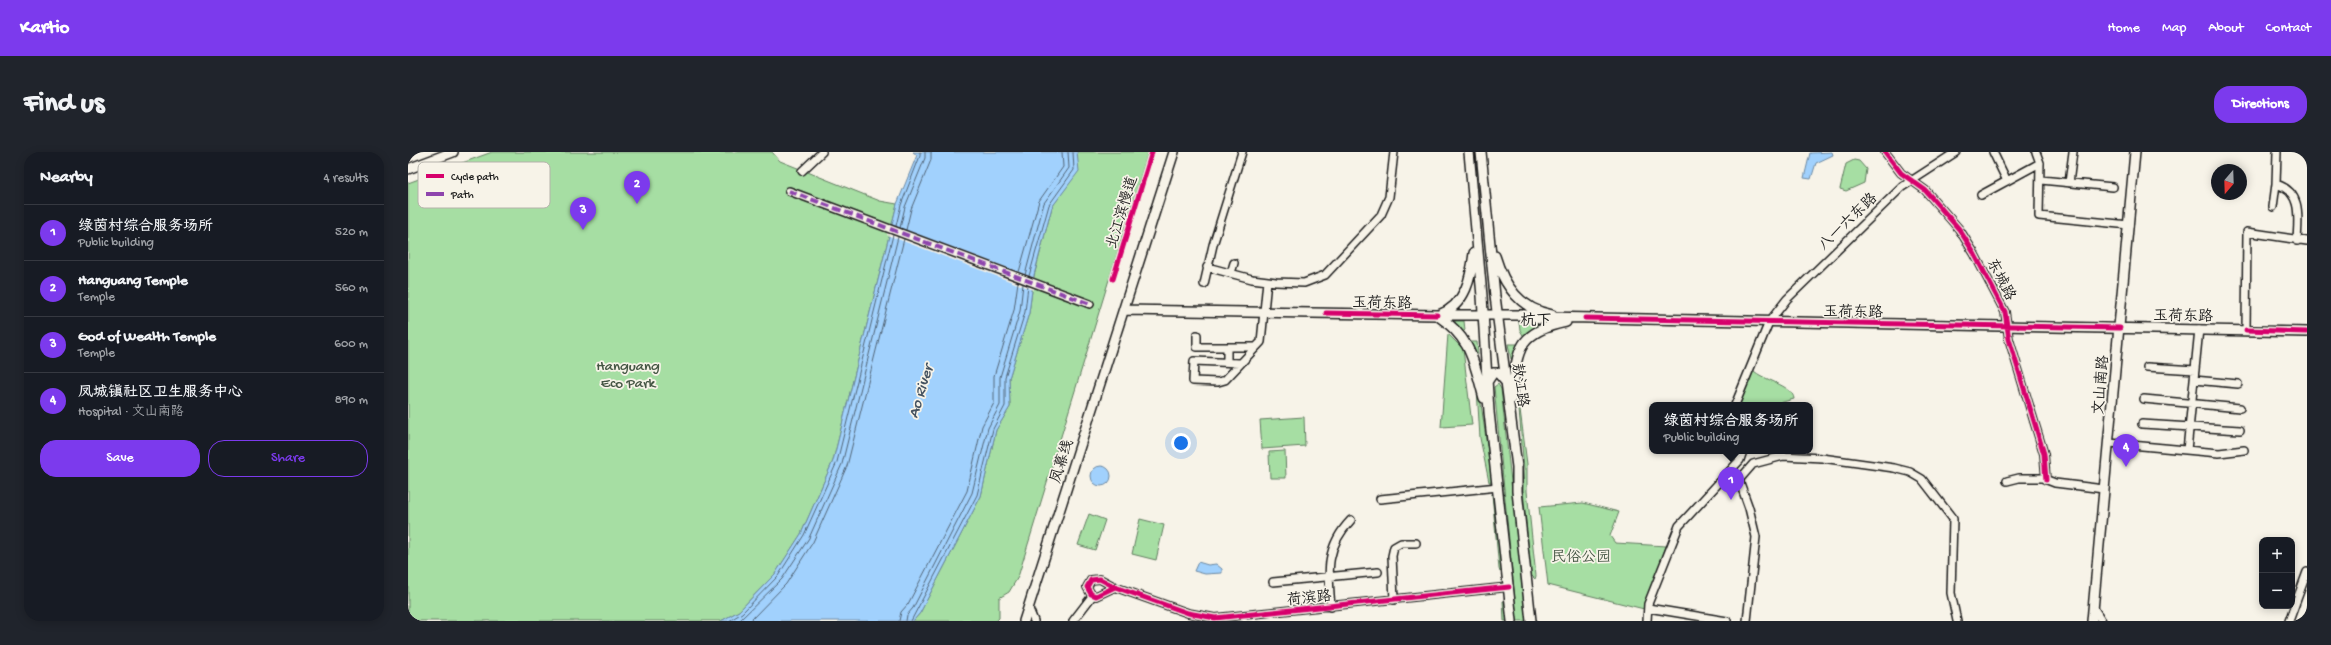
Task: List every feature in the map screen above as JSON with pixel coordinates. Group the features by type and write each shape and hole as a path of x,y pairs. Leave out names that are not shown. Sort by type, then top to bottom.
{"main road":[{"path":"426,162 452,152"},
{"name":"凤幕线","path":"1024,621 1174,152"},
{"path":"1469,152 1483,315 1489,412 1512,621"},
{"name":"敖江路","path":"1481,152 1498,315 1510,411 1531,621"},
{"name":"文山南路","path":"2092,621 2135,152"},
{"path":"408,169 418,165"},
{"path":"1489,232 1505,284 1530,312 1586,318"},
{"path":"1476,234 1471,274 1467,286 1458,302 1450,310 1437,316 1458,332 1468,346 1489,412"},
{"name":"玉荷东路","path":"1124,310 1263,311 1437,316 1498,315 1530,312"},
{"path":"1510,411 1516,361 1524,342 1538,331 1555,324 1586,318"},
{"name":"玉荷东路","path":"1586,318 2009,325 2307,332"},
{"path":"1487,382 1493,373 1498,373 1503,376 1506,383"}],"street":[{"path":"802,171 822,152"},
{"path":"1204,284 1207,267 1242,152"},
{"path":"1207,267 1267,281 1304,282 1326,275 1381,215 1389,198 1394,152"},
{"path":"1885,152 1900,173 1902,187"},
{"name":"八一六东路","path":"1736,402 1769,322 1808,277 1902,187 1956,152"},
{"path":"1993,152 2007,181"},
{"path":"2036,152 2040,164 2041,180 2039,216 2129,225"},
{"path":"2069,183 2073,152"},
{"path":"2274,207 2277,152"},
{"path":"1981,195 2040,164"},
{"name":"东城路","path":"1900,173 1924,190 1963,235 2005,312 2009,325 2009,339 2044,454 2046,480"},
{"path":"2041,180 2113,187"},
{"path":"2276,184 2286,187 2298,205 2297,241"},
{"path":"789,191 1090,304"},
{"path":"2246,330 2247,232 2284,237 2297,241 2307,241"},
{"path":"1231,273 1234,263"},
{"path":"1240,363 1194,361 1193,381 1218,382 1225,380 1261,342 1267,281"},
{"path":"2186,450 2199,330"},
{"path":"1196,335 1197,347 1256,347"},
{"path":"1227,347 1227,362"},
{"path":"2148,367 2195,370"},
{"path":"2194,380 2238,384"},
{"path":"2144,399 2240,408"},
{"path":"2142,424 2240,430"},
{"path":"2109,443 2219,453 2244,450"},
{"path":"1648,621 1648,608 1679,526 1740,460 1742,454"},
{"path":"1738,480 1753,464 1783,456 1822,458 1894,468 1910,472 1922,479 1952,519 1951,593 1957,621"},
{"path":"1728,473 1738,480 1749,508 1756,537 1747,621"},
{"path":"2007,481 2018,478 2042,478 2055,483 2104,489"},
{"path":"1380,499 1498,487"},
{"path":"1331,607 1328,575 1332,549 1337,538 1351,520"},
{"path":"1394,600 1392,556 1394,547 1402,543 1416,543"},
{"path":"1273,582 1328,575 1378,572"},
{"path":"2289,621 2307,572"},
{"name":"荷滨路","path":"1093,595 1089,592 1087,587 1089,582 1094,578 1109,582 1115,587 1188,613 1210,618 1509,588"},
{"path":"1073,621 1093,595 1099,596 1107,589 1115,587"},
{"path":"2093,607 2102,621"},
{"path":"1648,608 1727,621"},
{"path":"1029,609 1034,621"}],"green space":[{"name":"Hanguang Eco Park","path":"492,152 772,152 780,161 880,201 897,204 833,461 801,534 775,574 739,611 721,621 408,621 408,183 418,179 418,208 550,208 550,162 465,162"},
{"path":"1077,152 1148,152 1018,577 1009,592 999,598 999,618 996,621 913,621 920,613 981,496 996,430 1010,407 1009,378 1029,313 1034,276 1052,207 1078,171"},
{"path":"1854,160 1859,161 1866,169 1864,183 1846,191 1840,189 1846,164"},
{"path":"1996,275 2004,275 2005,290 1998,291"},
{"path":"1455,321 1464,321 1465,330 1462,333 1455,325"},
{"path":"1519,321 1537,322 1541,325 1524,337 1520,330"},
{"path":"1448,334 1463,349 1472,425 1441,427"},
{"path":"1470,342 1477,342 1478,354 1474,354"},
{"path":"1508,344 1519,344 1514,358 1511,359"},
{"path":"1753,370 1757,374 1783,386 1792,394 1794,399 1783,402 1739,402"},
{"path":"1498,384 1501,389 1526,621 1517,621 1494,387"},
{"path":"1517,386 1527,464 1527,491 1536,576 1535,579 1531,575 1523,490 1524,469"},
{"path":"1477,389 1479,390 1492,480 1491,482 1489,482 1480,438"},
{"path":"1304,417 1305,446 1262,449 1260,420"},
{"path":"1285,451 1286,478 1270,478 1269,452"},
{"path":"1492,494 1502,570 1500,572 1499,569"},
{"name":"民俗公园","path":"1583,503 1619,512 1610,536 1615,543 1666,546 1644,609 1548,585 1539,507"},
{"path":"1089,514 1105,520 1095,550 1078,545"},
{"path":"1140,519 1164,525 1156,560 1132,554"},
{"path":"1503,601 1505,602 1508,621 1504,621"}],"water":[{"name":"Ao River","path":"913,152 1077,152 1079,171 1052,207 1034,275 1029,313 1009,378 1010,407 996,430 981,496 920,613 913,621 721,621 739,611 775,574 801,534 833,461 897,204 917,155"},
{"path":"1832,152 1833,155 1816,163 1811,179 1804,178 1810,153"},
{"path":"1101,466 1108,469 1111,476 1108,483 1101,486 1094,483 1091,476 1094,469"},
{"path":"1198,562 1208,565 1216,564 1222,569 1222,573 1205,574 1194,571"}],"pier":[{"path":"890,224 1035,278 1034,290 887,235"}],"marked path":[{"path":"789,191 1090,304"}],"cycle path":[{"name":"北江滨慢道","path":"1113,279 1152,152"},
{"path":"1885,152 1901,173 1925,190 1959,229 1974,253 2005,312 2009,339 2044,454 2046,480"},
{"path":"1326,313 1437,315"},
{"path":"1585,318 2120,328"},
{"path":"2246,330 2307,332"},
{"path":"1115,587 1096,596 1091,594 1087,587 1091,580 1100,579 1115,587 1188,613 1215,618 1509,587"}],"place":[{"name":"Hanguang Temple","path":"637,204"},
{"name":"God of Wealth Temple","path":"583,230"},
{"name":"凤城镇社区卫生服务中心","path":"2126,467"},
{"name":"绿茵村综合服务场所","path":"1731,500"}],"district":[{"name":"杭下","path":"1536,319"}]}
